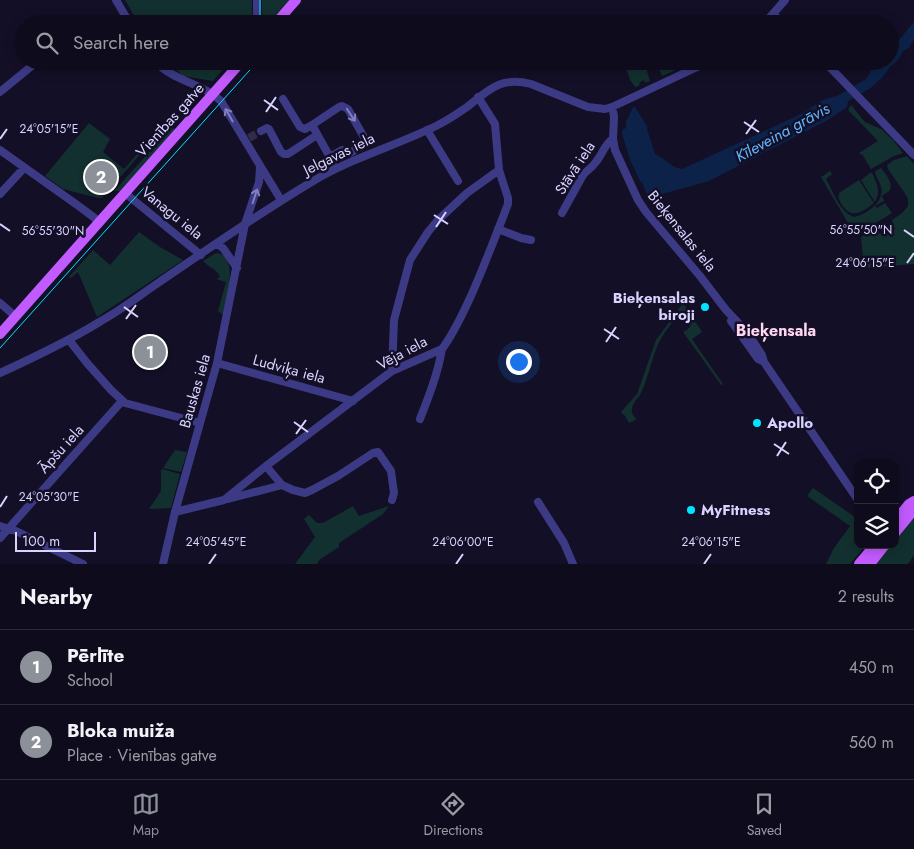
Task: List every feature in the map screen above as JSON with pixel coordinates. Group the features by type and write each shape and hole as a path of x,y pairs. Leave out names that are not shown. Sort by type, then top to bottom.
{"main road":[{"path":"283,15 296,0"},
{"name":"Vienības gatve","path":"0,334 234,70"},
{"path":"899,516 914,501"},
{"path":"899,528 914,510"},
{"path":"859,564 872,549"},
{"path":"870,564 882,549"}],"street":[{"path":"116,0 125,15"},
{"path":"257,0 257,15"},
{"path":"773,14 785,0"},
{"path":"0,92 27,70"},
{"path":"166,70 213,95 224,106 247,139 260,167 281,200"},
{"name":"Jelgavas iela","path":"0,373 69,340 104,320 281,200 336,168 427,130 454,116 478,97 500,84 522,82 531,84 588,107 605,109 691,70"},
{"path":"833,70 914,155"},
{"name":"Vēja iela","path":"175,512 224,500 392,371 442,349 462,316 479,279 508,200 499,170 495,124 478,97"},
{"path":"283,99 300,127 305,129 340,107 348,109 366,143 350,153 342,150 330,157"},
{"name":"Bieķensalas iela","path":"612,107 614,116 613,139 616,150 642,206 726,310 747,332 762,355 764,362 854,494"},
{"path":"312,125 336,168"},
{"path":"261,131 265,128 269,129 281,152 284,154 288,154 317,135"},
{"path":"427,130 458,181"},
{"name":"Stāvā iela","path":"562,213 583,175 595,164 608,142 613,139"},
{"path":"0,150 100,222"},
{"name":"Bauskas iela","path":"163,564 175,512 217,363 245,224 259,182 260,167"},
{"path":"0,194 24,168"},
{"path":"392,371 394,320 410,260 438,220 467,193 499,170"},
{"name":"Vanagu iela","path":"125,193 200,255"},
{"path":"498,228 521,238 531,240"},
{"path":"217,244 223,248 237,268"},
{"path":"0,303 15,316"},
{"path":"69,340 122,401 141,408 200,423"},
{"path":"420,419 436,374 442,349"},
{"name":"Ludviķa iela","path":"217,363 353,401"},
{"name":"Āpšu iela","path":"0,538 4,527 122,401"},
{"path":"266,466 282,485 305,493 338,476 373,452 378,452 391,471 394,493 392,500"},
{"path":"224,500 282,485"},
{"path":"538,502 564,543 573,564"},
{"path":"4,527 16,530 83,564"}],"green space":[{"path":"125,0 252,0 252,15 134,15"},
{"path":"262,0 289,0 275,15 262,15"},
{"path":"177,70 222,70 213,81 183,76"},
{"path":"627,70 647,70 650,81 645,83 644,80 635,87"},
{"path":"660,70 676,70 662,76"},
{"path":"851,105 865,122 881,129 903,153 871,169 862,154 859,153 878,141 848,110"},
{"path":"89,123 110,139 103,152 124,169 164,123 164,127 102,198 63,189 45,176"},
{"path":"171,128 176,129 120,191 114,191"},
{"path":"907,156 914,164 914,264 864,268 861,237 874,230 884,236 895,229 892,220 908,206 908,199 887,165 894,160"},
{"path":"881,168 889,179 891,188 882,196 884,201 875,206 877,208 885,203 892,213 861,232 852,230 821,177 830,171 832,174 826,179 834,196 844,210 854,217 869,210 878,202 882,192 875,172"},
{"path":"872,173 878,188 875,202 861,180"},
{"path":"859,180 874,203 861,212 853,213 846,210 842,205 839,193"},
{"path":"139,232 183,260 97,317 78,272 71,278 69,277 93,250 110,265"},
{"path":"216,253 228,261 230,270 223,315 218,311 226,282 216,279 220,277 218,274 203,261"},
{"path":"683,303 702,332 692,339 723,384 721,385 683,332 690,326 689,318 682,315 678,316 669,326 659,343 640,395 633,406 632,413 636,419 629,423 621,412 637,394 656,340"},
{"path":"175,450 187,452 181,472 163,468"},
{"path":"162,469 180,474 171,508 149,509 161,491"},
{"path":"813,488 854,516 854,549 863,549 850,564 826,564 834,548 850,526 807,496"},
{"path":"353,506 359,516 389,506 383,514 339,543 339,547 319,560 317,564 295,564 315,537 304,519 309,515 317,523 323,523"},
{"path":"914,519 914,555 908,564 874,564 887,549 899,549 899,534"}],"water":[{"path":"914,22 914,39 909,48 903,51 899,58 900,39"},
{"path":"870,70 888,70 882,78 871,87 868,81"},
{"path":"843,94 849,100 847,107 826,121 709,181 648,198 630,160 622,134 622,130 626,128 626,122 633,107 635,107 647,126 655,154 682,169 799,115 823,100"}],"waterway":[{"name":"Kīleveina grāvis","path":"837,102 869,83 880,70"}],"tunnel":[{"path":"249,138 261,131"}],"tram line":[{"path":"260,0 260,15"},
{"path":"0,348 250,70"}],"place":[{"name":"Bloka muiža","path":"101,177"},
{"name":"Bieķensalas biroji","path":"705,307"},
{"name":"Pērlīte","path":"150,352"},
{"name":"Apollo","path":"757,423"},
{"name":"MyFitness","path":"691,510"}],"district":[{"name":"Bieķensala","path":"776,330"}]}
